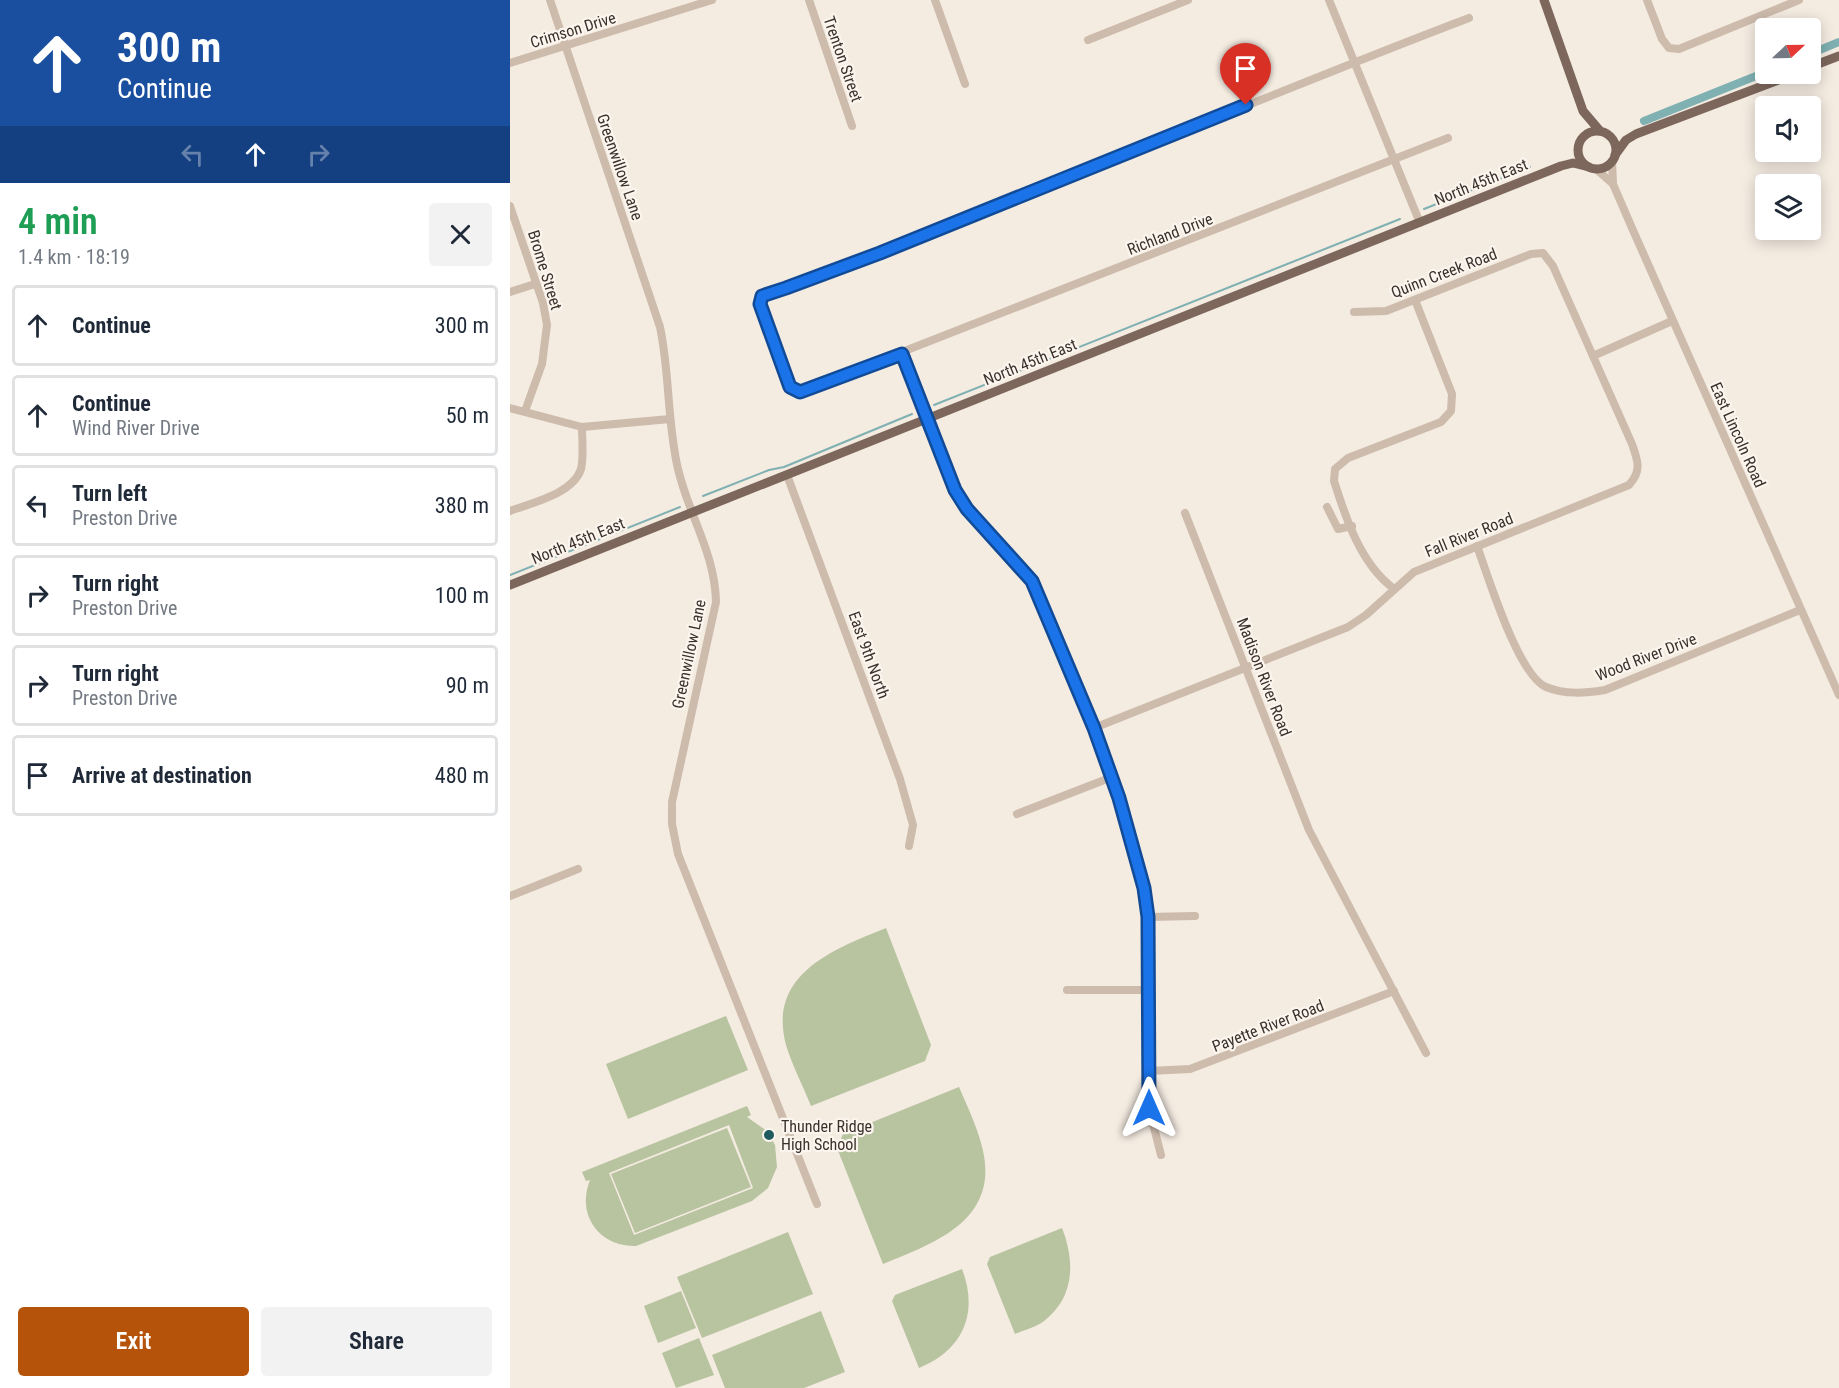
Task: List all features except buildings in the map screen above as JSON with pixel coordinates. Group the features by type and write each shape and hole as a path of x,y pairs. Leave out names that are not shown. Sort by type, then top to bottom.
{"main road":[{"path":"1544,0 1583,111 1585,127 1578,147 1580,159 1593,168 1614,158 1626,140 1636,134"},
{"path":"1821,63 1839,56"},
{"path":"1582,137 1590,132 1626,136 1636,134 1768,84"},
{"path":"1583,111 1615,142 1614,158"},
{"name":"North 45th East","path":"1561,166 1571,158 1578,147"},
{"name":"North 45th East","path":"510,585 1561,166 1573,163 1593,168"}],"street":[{"name":"Greenwillow Lane","path":"550,0 660,327 666,356 672,442 678,473 715,578 716,602 675,783 672,825 686,877 817,1204"},
{"name":"Crimson Drive","path":"510,63 712,0"},
{"name":"Trenton Street","path":"809,0 852,126"},
{"path":"935,0 965,84"},
{"path":"1088,40 1188,0"},
{"path":"1329,0 1419,223"},
{"path":"1647,0 1662,39 1669,48 1679,49 1799,0"},
{"path":"1354,62 1469,18"},
{"name":"Richland Drive","path":"1354,62 880,253 762,296 762,312 790,387 800,392 902,354 1448,138"},
{"name":"East Lincoln Road","path":"1614,158 1613,184 1839,696"},
{"name":"East Lincoln Road","path":"1593,168 1613,184"},
{"name":"Brome Street","path":"510,206 543,303 547,338 542,364 525,411"},
{"name":"Quinn Creek Road","path":"1354,312 1386,311 1531,254 1543,253"},
{"name":"Fall River Road","path":"1094,728 1348,627 1366,615 1393,588 1414,572 1629,485 1638,475 1639,461 1553,266 1543,253"},
{"path":"510,292 535,284"},
{"path":"1393,588 1370,566 1334,481 1335,469 1348,458 1441,422 1451,411 1452,394 1415,300"},
{"path":"1593,356 1672,321"},
{"path":"902,354 955,490 967,509 1032,581 1094,728 1112,777 1139,870 1148,917 1150,1122 1161,1155"},
{"path":"510,408 582,427 670,419"},
{"path":"510,512 551,495 569,485 577,476 581,468 582,427"},
{"name":"East 9th North","path":"786,475 900,779 913,825 909,846"},
{"path":"1327,507 1338,529 1352,526"},
{"name":"Madison River Road","path":"1185,513 1319,851 1426,1053"},
{"name":"Wood River Drive","path":"1477,546 1521,659 1544,687 1564,692 1584,693 1605,690 1800,610"},
{"path":"1017,814 1112,777"},
{"path":"510,896 578,869"},
{"path":"1148,917 1195,916"},
{"path":"1067,990 1148,990"},
{"name":"Payette River Road","path":"1149,1071 1190,1069 1394,991"}],"green space":[{"path":"886,928 931,1045 925,1061 811,1106 786,1045 783,1020 786,1000 796,982 809,968 846,945"},
{"path":"726,1016 748,1070 628,1119 606,1064"},
{"path":"959,1087 981,1143 985,1169 983,1190 974,1208 961,1223 944,1236 883,1264 837,1148 843,1134"},
{"path":"747,1106 751,1115 747,1117 767,1131 775,1145 777,1167 768,1188 752,1201 636,1246 611,1241 601,1235 594,1226 586,1205 586,1193 590,1180 586,1181 582,1172","holes":["729,1125 753,1188 634,1235 609,1173"]},
{"path":"727,1128 751,1187 635,1233 611,1174"},
{"path":"1062,1228 1069,1253 1070,1278 1067,1290 1062,1301 1044,1321 1015,1334 987,1264 990,1257"},
{"path":"788,1232 813,1294 702,1338 677,1277"},
{"path":"962,1269 969,1300 963,1328 947,1351 919,1368 892,1301 895,1295"},
{"path":"681,1291 696,1328 658,1343 644,1306"},
{"path":"821,1311 845,1372 804,1388 725,1388 712,1355"},
{"path":"699,1338 714,1375 676,1388 662,1353"}],"waterway":[{"path":"1821,49 1839,42"},
{"path":"1644,121 1755,76"},
{"path":"1424,209 1530,167"},
{"path":"934,405 1400,219"},
{"path":"703,496 769,470 784,467 912,414"},
{"path":"510,575 680,507"}],"place":[{"name":"Thunder Ridge High School","path":"769,1135"}],"route":[{"path":"1149,1108 1148,917 1144,888 1112,777 1094,728 1032,581 967,509 955,490 902,354 800,392 790,387 760,304 762,296 772,291 786,288 880,253 1246,105"}]}
